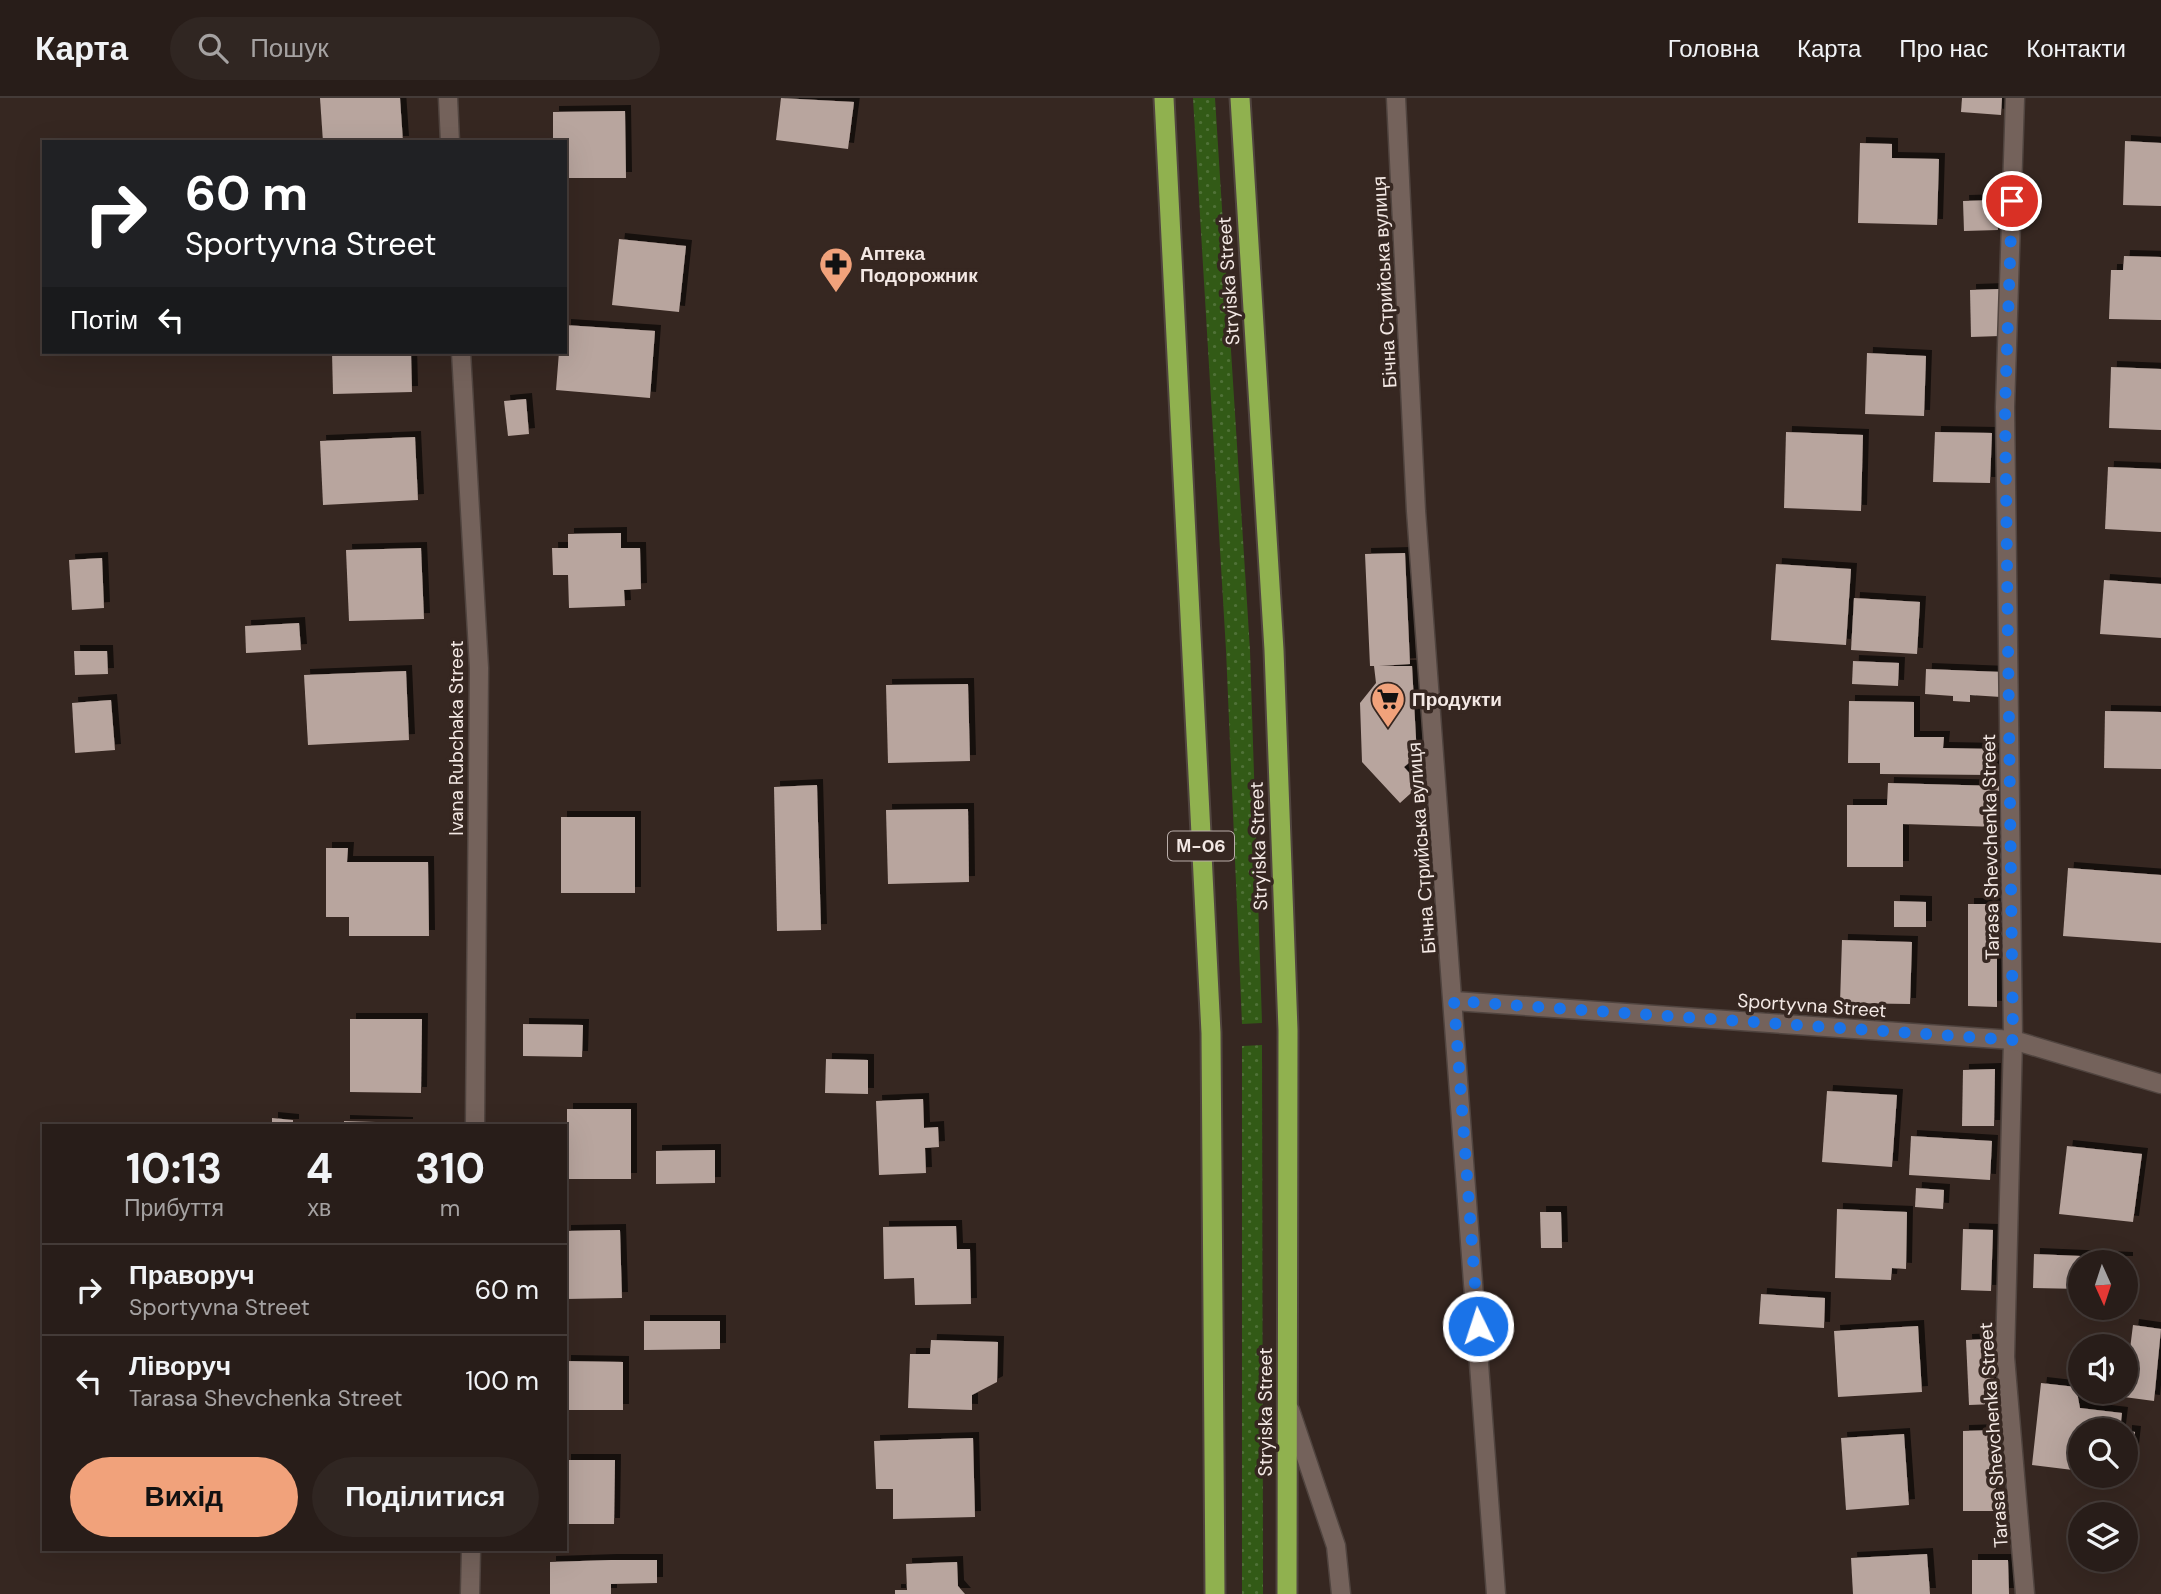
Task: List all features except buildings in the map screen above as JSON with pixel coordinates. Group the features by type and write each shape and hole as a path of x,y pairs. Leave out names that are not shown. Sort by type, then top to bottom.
{"highway":[{"name":"М-06","path":"1164,98 1211,1033 1215,1594"},
{"name":"Stryiska Street","path":"1240,98 1274,650 1288,1030 1287,1594"}],"street":[{"path":"447,98 450,140"},
{"name":"Бічна Стрийська вулиця","path":"1396,98 1416,511 1496,1594"},
{"name":"Tarasa Shevchenka Street","path":"2015,98 2005,407 2013,1040 2005,1356 2025,1594"},
{"name":"Ivana Rubchaka Street","path":"461,354 479,668 475,1124"},
{"name":"Sportyvna Street","path":"1454,1001 2013,1040 2161,1084"},
{"path":"1288,1405 1336,1546 1341,1594"},
{"path":"470,1594 471,1551"}],"green space":[{"path":"1193,98 1215,98 1250,650 1262,1023 1242,1024 1226,650"},
{"path":"1262,1045 1263,1594 1242,1594 1242,1046"}],"place":[{"name":"Аптека Подорожник","path":"836,294"},
{"name":"Продукти","path":"1388,729"}],"route":[{"path":"1478,1326 1454,1001 2013,1040 2005,407 2012,201"}]}
